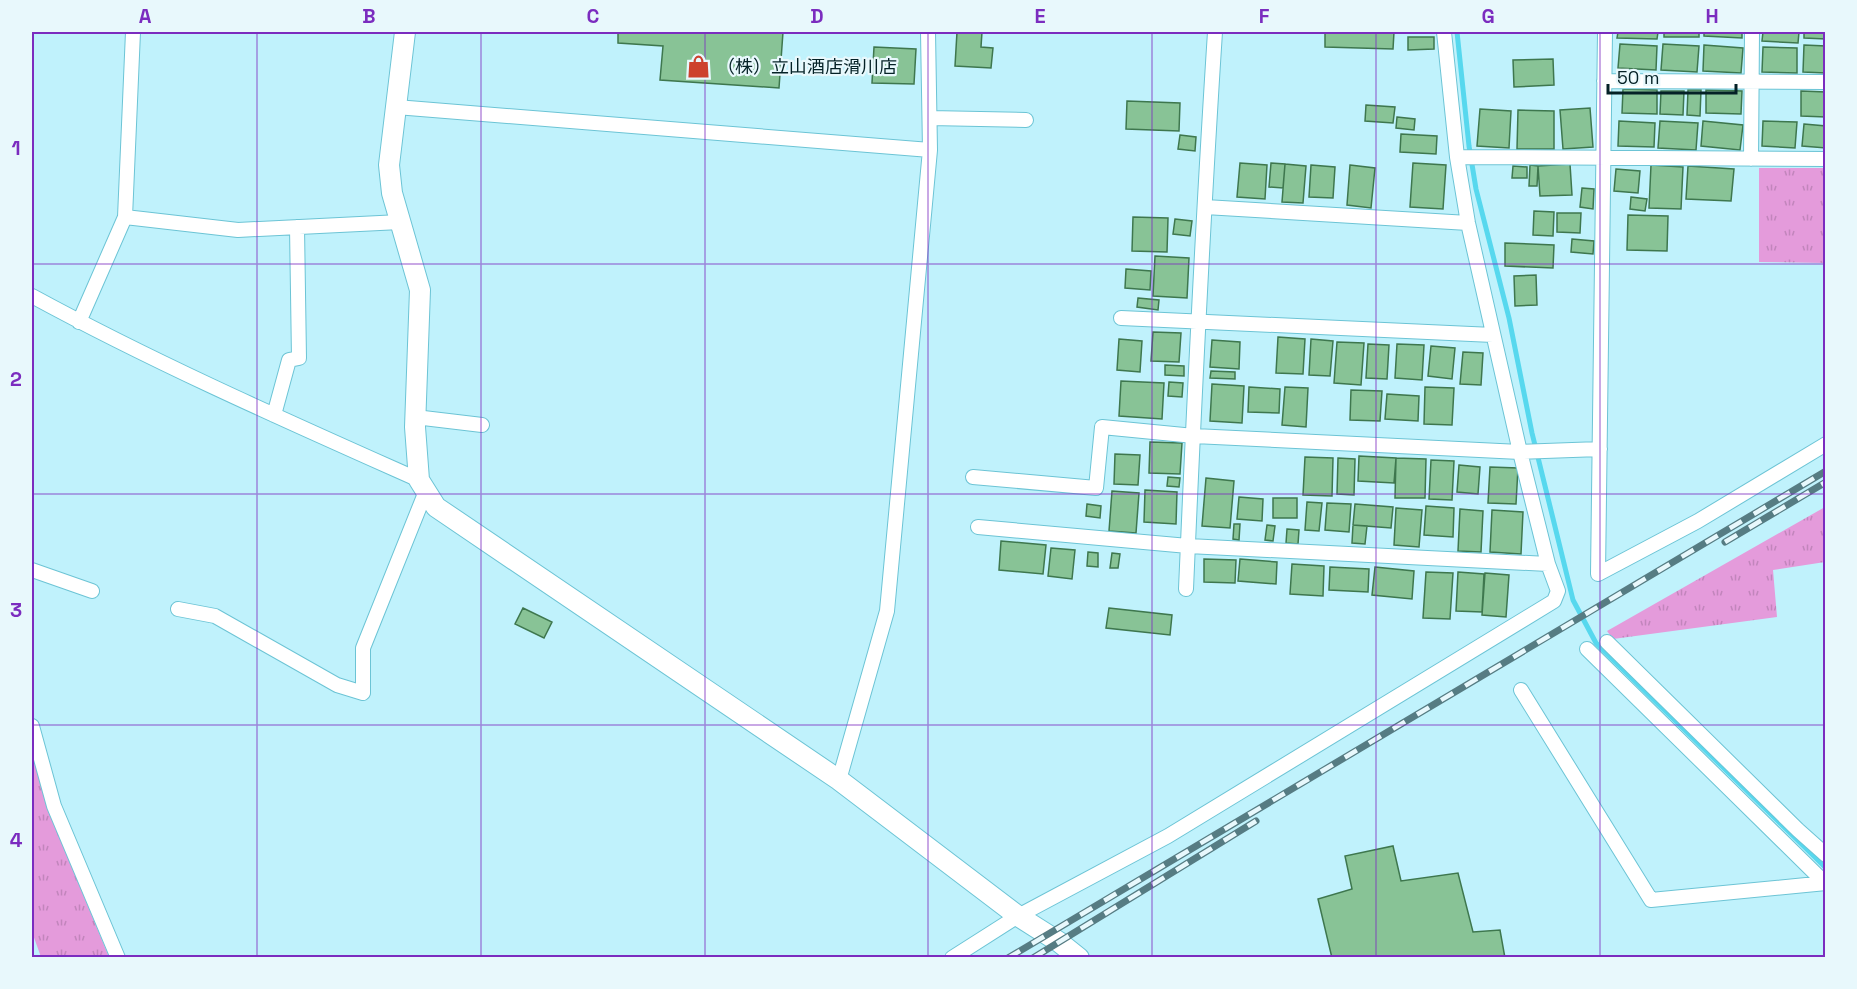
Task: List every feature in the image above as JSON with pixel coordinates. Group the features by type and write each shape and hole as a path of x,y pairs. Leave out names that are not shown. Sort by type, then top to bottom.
{"street":[{"path":"79,322 125,217 133,32"},
{"path":"178,609 215,616 337,686 363,693 363,648 422,486 415,417 420,290 392,194 389,165 405,32"},
{"path":"839,780 887,611 930,150 928,32"},
{"path":"1186,589 1197,321 1215,32"},
{"path":"952,957 1018,916 1168,836 1554,601 1558,591 1548,564 1520,452 1468,223 1444,32"},
{"path":"1605,32 1598,574 1698,521 1826,444"},
{"path":"1750,159 1752,32"},
{"path":"1604,81 1826,82"},
{"path":"396,107 930,150"},
{"path":"930,118 1026,120"},
{"path":"1458,157 1826,159"},
{"path":"1205,207 1468,223"},
{"path":"125,217 238,230 400,222"},
{"path":"274,415 289,360 299,358 297,227"},
{"path":"32,296 79,322 422,486 436,507 839,780 1018,916 1079,957"},
{"path":"1121,318 1493,334"},
{"path":"415,417 482,425"},
{"path":"972,477 1096,488 1102,427 1194,436 1520,452 1600,449"},
{"path":"978,527 1188,546 1548,564"},
{"path":"32,570 92,591"},
{"path":"1607,642 1826,855"},
{"path":"1587,649 1825,883"},
{"path":"1521,690 1651,900 1825,883"},
{"path":"32,726 54,806 118,957"}],"green space":[{"path":"1759,168 1825,168 1825,263 1759,262"},
{"path":"1825,507 1825,562 1773,570 1777,617 1613,639 1607,631"},
{"path":"32,753 61,841 109,957 41,957 32,932"}],"building":[{"path":"618,32 783,32 779,88 660,80 663,46 618,43"},
{"path":"957,32 982,32 981,47 993,48 991,68 955,66"},
{"path":"1325,32 1394,32 1393,49 1325,47"},
{"path":"1618,32 1658,32 1657,39 1617,38"},
{"path":"1664,32 1699,32 1699,37 1664,37"},
{"path":"1704,32 1742,32 1742,38 1704,36"},
{"path":"1763,32 1799,32 1798,43 1762,41"},
{"path":"1804,32 1826,32 1826,39 1804,38"},
{"path":"1408,37 1434,37 1434,49 1408,50"},
{"path":"1620,44 1657,46 1656,70 1618,68"},
{"path":"1663,44 1699,46 1697,72 1661,70"},
{"path":"1704,45 1743,48 1741,73 1703,71"},
{"path":"1804,45 1826,46 1826,73 1803,72"},
{"path":"874,47 916,49 914,84 872,83"},
{"path":"1763,47 1797,48 1797,73 1762,72"},
{"path":"1553,59 1554,85 1514,87 1513,60"},
{"path":"1623,89 1657,90 1657,114 1622,113"},
{"path":"1688,90 1701,90 1700,116 1687,115"},
{"path":"1706,90 1742,91 1741,114 1706,113"},
{"path":"1661,91 1684,91 1683,115 1660,114"},
{"path":"1801,91 1826,92 1826,117 1801,116"},
{"path":"1127,101 1180,103 1179,131 1126,129"},
{"path":"1366,105 1395,107 1393,123 1365,121"},
{"path":"1590,108 1593,147 1563,149 1560,110"},
{"path":"1480,109 1511,111 1509,148 1477,146"},
{"path":"1518,110 1554,111 1554,149 1517,149"},
{"path":"1397,117 1415,119 1414,130 1396,128"},
{"path":"1619,121 1655,123 1654,147 1618,146"},
{"path":"1660,121 1698,123 1696,150 1658,148"},
{"path":"1703,121 1743,125 1740,150 1701,146"},
{"path":"1763,121 1797,122 1795,148 1762,146"},
{"path":"1804,124 1826,126 1826,148 1802,146"},
{"path":"1401,134 1437,136 1436,154 1400,152"},
{"path":"1180,135 1196,137 1195,151 1178,149"},
{"path":"1240,163 1267,165 1265,199 1237,197"},
{"path":"1271,163 1285,164 1283,188 1269,187"},
{"path":"1413,163 1446,165 1443,209 1410,207"},
{"path":"1285,164 1306,166 1303,203 1282,202"},
{"path":"1570,164 1572,195 1540,196 1538,166"},
{"path":"1311,165 1335,167 1333,198 1309,197"},
{"path":"1350,165 1375,168 1371,208 1347,205"},
{"path":"1530,165 1538,166 1537,186 1529,186"},
{"path":"1651,165 1683,167 1681,209 1649,208"},
{"path":"1513,166 1527,167 1527,178 1512,178"},
{"path":"1688,166 1734,169 1731,201 1686,199"},
{"path":"1616,169 1640,171 1638,193 1614,191"},
{"path":"1582,188 1594,189 1593,209 1580,207"},
{"path":"1631,197 1647,199 1645,211 1630,209"},
{"path":"1534,211 1554,212 1553,236 1533,235"},
{"path":"1557,213 1581,213 1580,233 1557,232"},
{"path":"1628,215 1668,216 1667,251 1627,250"},
{"path":"1133,217 1168,218 1167,252 1132,251"},
{"path":"1175,219 1192,221 1190,236 1173,234"},
{"path":"1572,239 1594,241 1593,254 1571,252"},
{"path":"1505,243 1554,245 1553,268 1505,266"},
{"path":"1155,256 1189,258 1187,298 1153,296"},
{"path":"1126,269 1151,271 1150,290 1125,288"},
{"path":"1536,275 1537,305 1515,306 1514,276"},
{"path":"1138,298 1159,300 1158,310 1137,307"},
{"path":"1153,332 1181,333 1179,362 1151,361"},
{"path":"1278,337 1305,339 1303,374 1276,373"},
{"path":"1119,339 1142,341 1140,372 1117,370"},
{"path":"1311,339 1333,341 1330,376 1309,375"},
{"path":"1212,340 1240,342 1239,369 1210,367"},
{"path":"1337,342 1364,343 1361,385 1334,383"},
{"path":"1368,344 1389,345 1387,379 1366,378"},
{"path":"1397,344 1424,345 1422,380 1395,378"},
{"path":"1431,346 1455,348 1452,379 1428,376"},
{"path":"1463,352 1483,353 1481,385 1460,384"},
{"path":"1165,365 1184,366 1184,376 1165,375"},
{"path":"1211,371 1235,372 1235,379 1210,378"},
{"path":"1121,381 1164,383 1162,419 1119,416"},
{"path":"1169,382 1183,383 1182,397 1168,396"},
{"path":"1212,384 1244,386 1242,423 1210,421"},
{"path":"1249,387 1280,389 1279,413 1248,412"},
{"path":"1285,387 1308,388 1306,427 1282,425"},
{"path":"1425,387 1454,388 1452,425 1424,424"},
{"path":"1351,390 1382,391 1380,421 1350,420"},
{"path":"1387,394 1419,396 1418,421 1385,419"},
{"path":"1150,442 1182,443 1180,474 1149,473"},
{"path":"1115,454 1140,455 1138,485 1114,484"},
{"path":"1359,456 1396,458 1394,483 1358,481"},
{"path":"1305,457 1333,458 1332,496 1303,495"},
{"path":"1338,458 1355,459 1354,495 1337,494"},
{"path":"1396,458 1426,459 1425,498 1395,498"},
{"path":"1431,460 1454,461 1452,500 1429,499"},
{"path":"1459,465 1480,467 1478,494 1457,492"},
{"path":"1490,467 1518,468 1516,504 1488,503"},
{"path":"1168,477 1180,478 1179,487 1167,486"},
{"path":"1206,478 1234,481 1230,528 1202,526"},
{"path":"1145,490 1177,492 1176,524 1144,522"},
{"path":"1112,491 1139,493 1136,533 1109,531"},
{"path":"1239,497 1263,499 1262,521 1237,519"},
{"path":"1273,498 1297,498 1297,518 1273,518"},
{"path":"1307,502 1322,503 1319,531 1305,530"},
{"path":"1327,503 1351,504 1349,532 1325,530"},
{"path":"1087,504 1101,506 1100,518 1086,516"},
{"path":"1355,504 1393,507 1391,528 1353,525"},
{"path":"1426,506 1454,508 1453,537 1424,535"},
{"path":"1396,508 1422,510 1419,547 1394,545"},
{"path":"1460,509 1483,511 1481,552 1458,551"},
{"path":"1492,510 1523,512 1521,554 1490,552"},
{"path":"1234,524 1240,524 1239,540 1233,539"},
{"path":"1267,525 1275,526 1273,541 1265,540"},
{"path":"1353,525 1367,526 1365,544 1352,543"},
{"path":"1287,529 1299,530 1298,544 1286,543"},
{"path":"1001,541 1046,545 1043,574 999,570"},
{"path":"1051,548 1075,550 1072,579 1048,576"},
{"path":"1088,552 1098,553 1098,567 1087,566"},
{"path":"1112,553 1120,554 1118,568 1110,568"},
{"path":"1204,559 1236,560 1235,583 1204,582"},
{"path":"1240,559 1277,562 1276,584 1238,581"},
{"path":"1292,564 1324,566 1323,596 1290,594"},
{"path":"1330,567 1369,569 1368,592 1329,590"},
{"path":"1375,567 1414,571 1412,599 1372,595"},
{"path":"1426,572 1453,573 1450,619 1423,618"},
{"path":"1458,572 1484,574 1482,612 1456,611"},
{"path":"1485,573 1509,575 1506,617 1482,615"},
{"path":"523,608 552,622 544,638 515,624"},
{"path":"1109,608 1172,615 1170,635 1106,628"},
{"path":"1393,846 1401,881 1458,873 1473,932 1500,930 1505,958 1332,958 1318,899 1352,889 1345,856"}],"waterway":[{"path":"1457,32 1476,189 1509,318 1532,433 1573,600 1596,643 1826,868"}],"railway":[{"path":"1008,958 1826,471"},
{"path":"1725,542 1826,482"},
{"path":"1033,958 1256,821"}],"place":[{"name":"（株）立山酒店滑川店","path":"699,67"}]}
